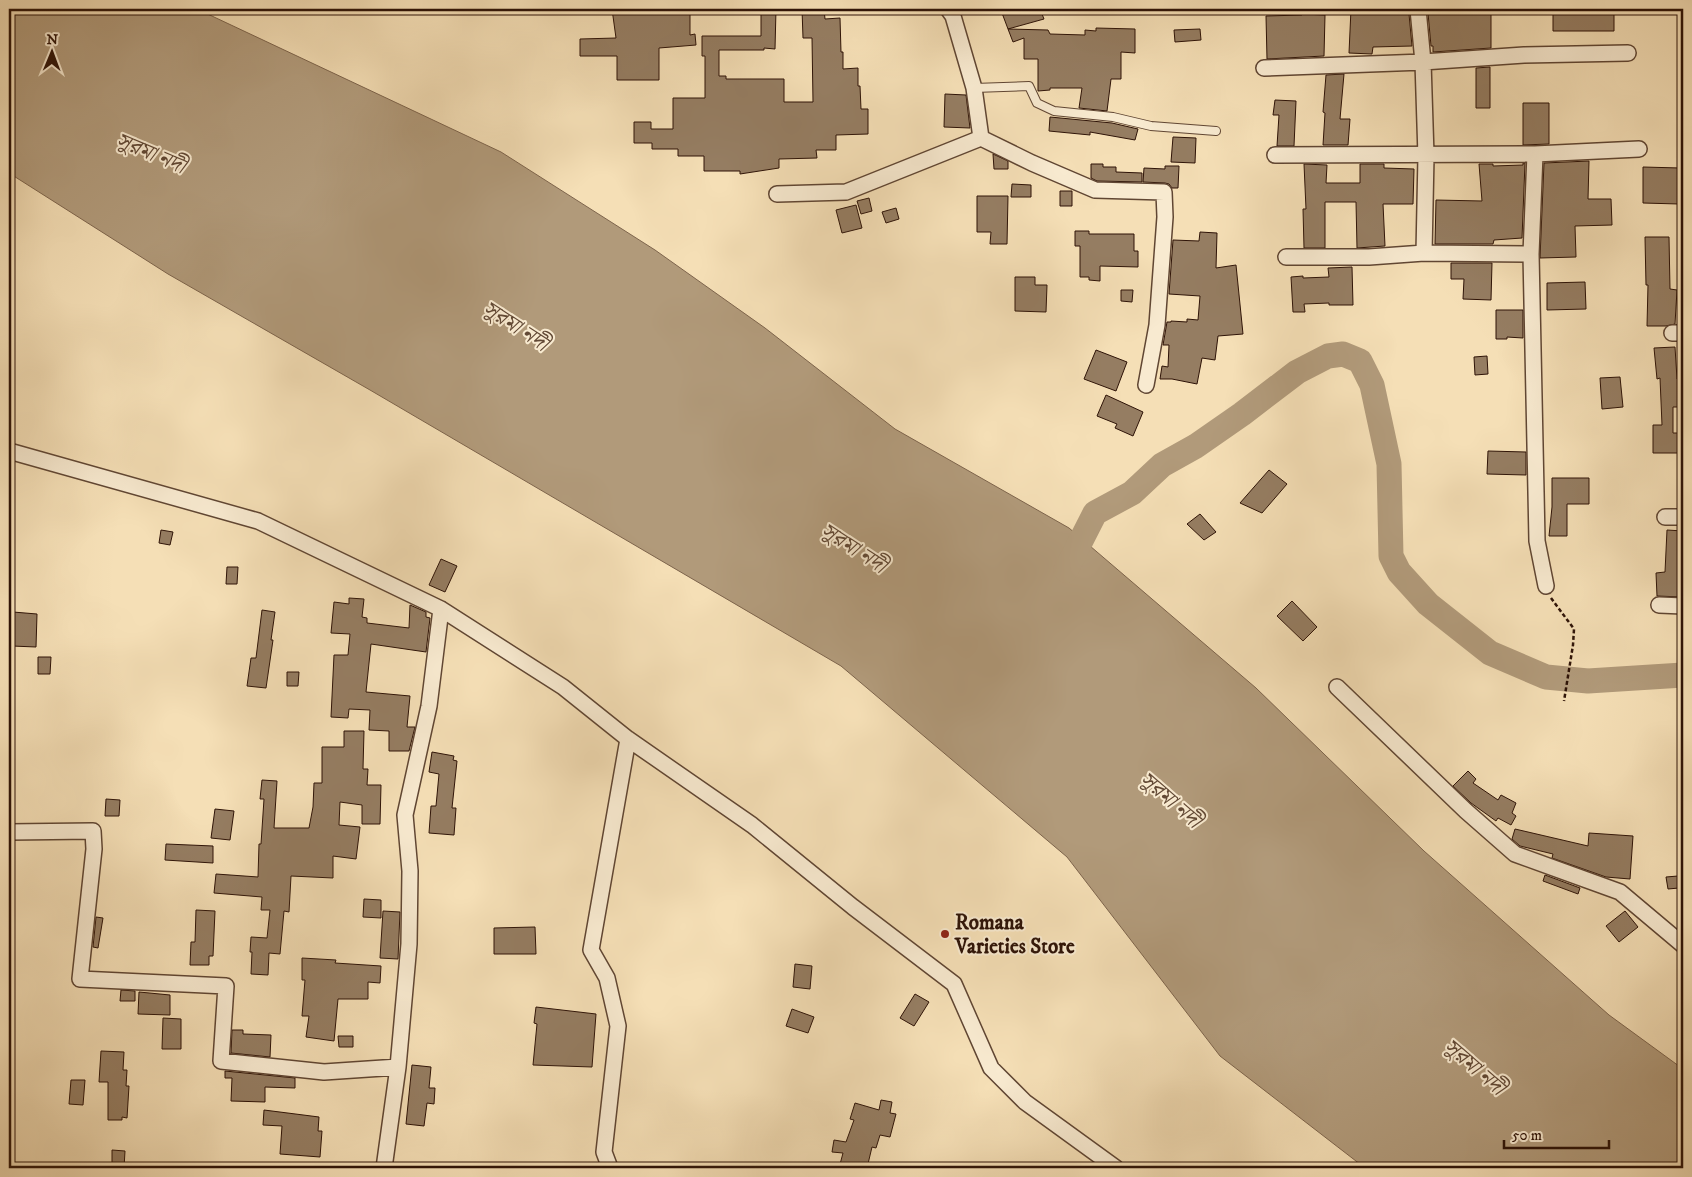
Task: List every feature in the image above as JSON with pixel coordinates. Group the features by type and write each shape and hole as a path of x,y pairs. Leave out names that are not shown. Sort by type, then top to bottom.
{"street":[{"path":"1418,9 1426,156 1424,253"},
{"path":"954,11 974,88 981,138"},
{"path":"1264,68 1422,62 1524,55 1628,54"},
{"path":"777,194 846,192 981,138 1032,163 1095,190 1164,192 1165,217 1157,325 1146,385"},
{"path":"1275,156 1426,156 1639,150"},
{"path":"1535,154 1531,254 1537,542 1546,586"},
{"path":"1286,257 1369,257 1424,253 1531,254"},
{"path":"9,451 258,521 440,609 563,687 628,739 752,825 853,907 954,984 990,1068 1025,1102 1116,1168"},
{"path":"1665,517 1683,517"},
{"path":"1659,605 1683,606"},
{"path":"384,1168 398,1067 409,944 410,871 406,815 429,706 440,609"},
{"path":"1337,687 1466,811 1515,854 1620,892 1683,946"},
{"path":"610,1168 604,1152 618,1026 607,978 591,950 628,739"},
{"path":"9,832 93,831 93,858 80,979 226,986 220,1061 324,1072 398,1067"}],"lane":[{"path":"974,88 1028,86 1037,103 1054,111 1113,117 1151,126 1216,131"}],"path":[{"path":"1546,586 1554,603 1574,629 1564,701"}],"water":[{"name":"সুরমা নদী","path":"9,9 197,9 501,152 655,250 765,328 895,429 1069,528 1256,688 1424,851 1609,1015 1683,1069 1683,1168 1365,1168 1220,1056 1067,857 841,666 168,274 9,173"}],"building":[{"path":"612,9 681,9 681,13 690,13 690,35 695,34 696,45 659,48 659,80 617,80 617,56 580,56 580,39 616,38"},
{"path":"761,9 776,9 775,49 719,50 719,76 726,76 726,79 784,79 784,102 813,102 812,38 803,38 802,9 824,9 825,19 840,18 843,69 858,68 861,109 868,109 868,134 836,135 836,150 816,150 817,158 779,159 779,168 740,174 740,171 704,171 704,156 678,156 678,149 652,149 652,143 634,143 634,122 651,122 651,129 673,129 673,98 705,98 705,56 702,56 702,36 761,36"},
{"path":"1015,9 1040,9 1044,19 1008,29 1002,13"},
{"path":"1351,9 1374,10 1374,14 1409,14 1412,46 1373,47 1372,54 1349,53"},
{"path":"1434,9 1491,9 1491,48 1433,52 1428,13 1434,13"},
{"path":"1553,9 1614,9 1614,31 1553,31"},
{"path":"1325,15 1324,56 1267,59 1266,16"},
{"path":"1096,28 1135,29 1135,53 1121,52 1121,79 1111,79 1107,111 1079,108 1082,88 1050,88 1050,90 1038,91 1038,59 1024,59 1024,38 1013,42 1008,29 1048,30 1050,34 1085,35 1085,30 1096,31"},
{"path":"1200,29 1201,40 1175,42 1174,30"},
{"path":"1490,67 1490,108 1476,108 1476,68"},
{"path":"1344,74 1340,119 1350,119 1348,145 1323,145 1326,75"},
{"path":"945,94 966,95 970,128 944,127"},
{"path":"1275,100 1296,101 1294,146 1277,146 1279,115 1273,115"},
{"path":"1523,103 1549,103 1549,144 1523,145"},
{"path":"1050,117 1112,123 1138,129 1135,140 1090,132 1090,135 1049,131"},
{"path":"1173,137 1196,138 1195,163 1171,162"},
{"path":"993,154 1008,161 1008,169 994,169"},
{"path":"1589,161 1588,199 1611,199 1612,225 1575,226 1576,257 1540,258 1544,163"},
{"path":"1525,163 1522,238 1494,240 1493,244 1435,244 1436,200 1482,201 1479,164 1493,164 1493,166 1523,165"},
{"path":"1091,164 1103,164 1103,167 1116,167 1116,172 1142,173 1142,182 1097,181 1091,178"},
{"path":"1304,164 1327,165 1326,183 1360,183 1360,164 1384,164 1384,168 1414,169 1413,204 1383,204 1385,246 1357,248 1356,202 1325,202 1325,248 1304,248 1303,209 1306,209"},
{"path":"1165,166 1179,166 1178,188 1172,188 1169,184 1165,183 1143,182 1144,168 1165,169"},
{"path":"1643,167 1680,168 1679,204 1643,203"},
{"path":"1012,184 1031,185 1031,197 1011,197"},
{"path":"1060,191 1072,191 1072,206 1060,206"},
{"path":"977,196 1008,196 1007,244 990,244 991,232 977,232"},
{"path":"869,198 872,211 861,214 857,201"},
{"path":"856,205 862,228 842,233 836,210"},
{"path":"896,208 899,219 886,223 882,212"},
{"path":"1075,231 1089,231 1089,234 1134,234 1134,251 1138,251 1138,267 1100,266 1100,281 1089,280 1089,277 1080,277 1080,246 1075,246"},
{"path":"1200,232 1217,233 1216,268 1236,265 1243,334 1218,336 1215,360 1202,358 1197,384 1172,379 1160,379 1162,366 1168,367 1169,345 1163,345 1167,322 1187,322 1187,319 1198,320 1200,296 1169,294 1173,240 1199,241"},
{"path":"1645,237 1669,237 1670,289 1677,290 1675,324 1647,326 1648,285 1646,285"},
{"path":"1451,263 1492,263 1491,300 1463,299 1464,279 1451,279"},
{"path":"1352,267 1353,305 1329,305 1329,303 1304,304 1305,312 1293,312 1291,277 1329,277 1328,268"},
{"path":"1015,277 1035,277 1035,285 1047,285 1046,312 1015,311"},
{"path":"1585,282 1586,309 1547,310 1547,283"},
{"path":"1121,290 1133,290 1132,302 1121,301"},
{"path":"1496,310 1523,310 1523,338 1507,337 1507,339 1496,339"},
{"path":"1675,347 1677,379 1683,379 1683,407 1673,407 1673,433 1683,433 1683,453 1653,453 1653,425 1662,425 1660,378 1657,379 1654,348"},
{"path":"1096,350 1127,362 1116,391 1084,379"},
{"path":"1487,356 1488,374 1475,375 1474,357"},
{"path":"1620,377 1623,407 1602,409 1600,378"},
{"path":"1106,395 1143,412 1133,436 1115,428 1117,424 1097,416"},
{"path":"1488,451 1526,452 1526,475 1487,474"},
{"path":"1269,470 1287,484 1262,513 1240,503"},
{"path":"1552,478 1589,478 1589,504 1567,504 1567,536 1549,536"},
{"path":"1200,514 1216,532 1204,540 1187,524"},
{"path":"161,530 173,532 170,545 159,543"},
{"path":"1667,530 1683,531 1683,566 1680,566 1682,597 1657,596 1656,573 1665,572"},
{"path":"441,559 457,566 445,592 429,585"},
{"path":"227,567 238,567 237,584 226,584"},
{"path":"349,598 364,599 362,617 367,618 367,623 409,628 410,605 426,612 426,617 430,618 426,652 371,644 366,692 410,696 407,727 415,727 409,751 389,751 389,731 369,730 370,710 349,709 348,718 331,717 334,655 348,655 350,634 331,633 334,602 349,604"},
{"path":"1292,601 1317,627 1303,641 1277,616"},
{"path":"262,610 275,612 266,688 247,686 251,658 256,658"},
{"path":"13,612 37,614 36,647 12,646"},
{"path":"38,657 51,657 50,674 38,674"},
{"path":"287,672 299,672 298,686 287,686"},
{"path":"344,731 364,731 363,769 368,769 367,785 381,785 380,824 362,824 362,805 340,802 339,825 360,827 356,859 333,856 333,878 291,876 289,912 284,911 280,954 269,953 268,975 251,974 251,937 267,938 270,910 261,910 262,897 214,893 216,874 258,877 259,844 261,844 264,799 260,799 262,780 277,781 274,828 309,828 313,807 314,783 322,783 322,747 344,747"},
{"path":"432,752 454,756 453,760 457,761 452,808 456,808 454,835 429,833 431,806 436,806 439,774 429,772"},
{"path":"1468,771 1476,779 1473,783 1498,800 1501,795 1516,803 1512,813 1516,816 1511,825 1498,818 1496,821 1471,803 1453,786"},
{"path":"106,799 120,800 119,816 105,816"},
{"path":"215,809 234,811 230,840 211,838"},
{"path":"1515,829 1588,846 1589,833 1633,836 1630,879 1606,877 1552,858 1553,854 1520,846 1512,839"},
{"path":"166,844 213,846 213,863 165,860"},
{"path":"1545,875 1580,888 1578,894 1543,881"},
{"path":"1678,876 1679,888 1668,889 1666,877"},
{"path":"364,899 381,900 381,918 363,917"},
{"path":"196,910 215,911 213,956 209,956 209,965 190,965 191,942 195,942"},
{"path":"383,911 400,912 398,959 380,958"},
{"path":"1625,911 1638,927 1619,942 1606,926"},
{"path":"96,917 103,918 98,948 93,947"},
{"path":"535,927 536,954 494,954 494,928"},
{"path":"302,958 336,960 335,963 381,966 380,983 368,982 368,999 338,999 334,1041 306,1037 309,1016 302,1016 305,980 302,980"},
{"path":"795,964 812,966 810,989 793,987"},
{"path":"121,990 135,991 135,1001 120,1001"},
{"path":"139,992 170,995 170,1015 138,1014"},
{"path":"915,994 929,1002 914,1026 900,1018"},
{"path":"536,1007 596,1014 592,1067 533,1065 537,1024 534,1023"},
{"path":"792,1009 814,1017 808,1033 786,1026"},
{"path":"163,1018 181,1019 181,1049 162,1049"},
{"path":"232,1030 243,1030 243,1034 271,1035 270,1057 231,1053"},
{"path":"338,1036 353,1036 353,1047 339,1047"},
{"path":"101,1051 124,1052 123,1070 127,1070 126,1086 129,1086 127,1118 122,1117 122,1120 108,1120 108,1082 99,1082"},
{"path":"412,1065 431,1067 429,1088 435,1088 434,1104 427,1103 424,1126 406,1124"},
{"path":"225,1071 295,1078 295,1088 265,1087 265,1102 231,1101 232,1078 225,1078"},
{"path":"71,1080 85,1080 83,1105 69,1104"},
{"path":"881,1100 892,1102 890,1113 896,1114 890,1137 880,1135 876,1148 872,1147 867,1168 839,1168 843,1153 832,1152 834,1140 846,1142 854,1120 850,1119 855,1103 879,1110"},
{"path":"264,1110 319,1117 318,1131 322,1131 320,1157 280,1154 282,1126 263,1125"},
{"path":"112,1150 125,1151 124,1168 112,1168"}],"waterway":[{"path":"1066,570 1095,513 1132,493 1162,465 1196,446 1297,372 1328,356 1343,354 1360,361 1372,385 1389,464 1391,556 1399,572 1428,604 1490,653 1546,677 1588,681 1683,675"}],"place":[{"name":"Romana Varieties Store","path":"945,934"}]}
